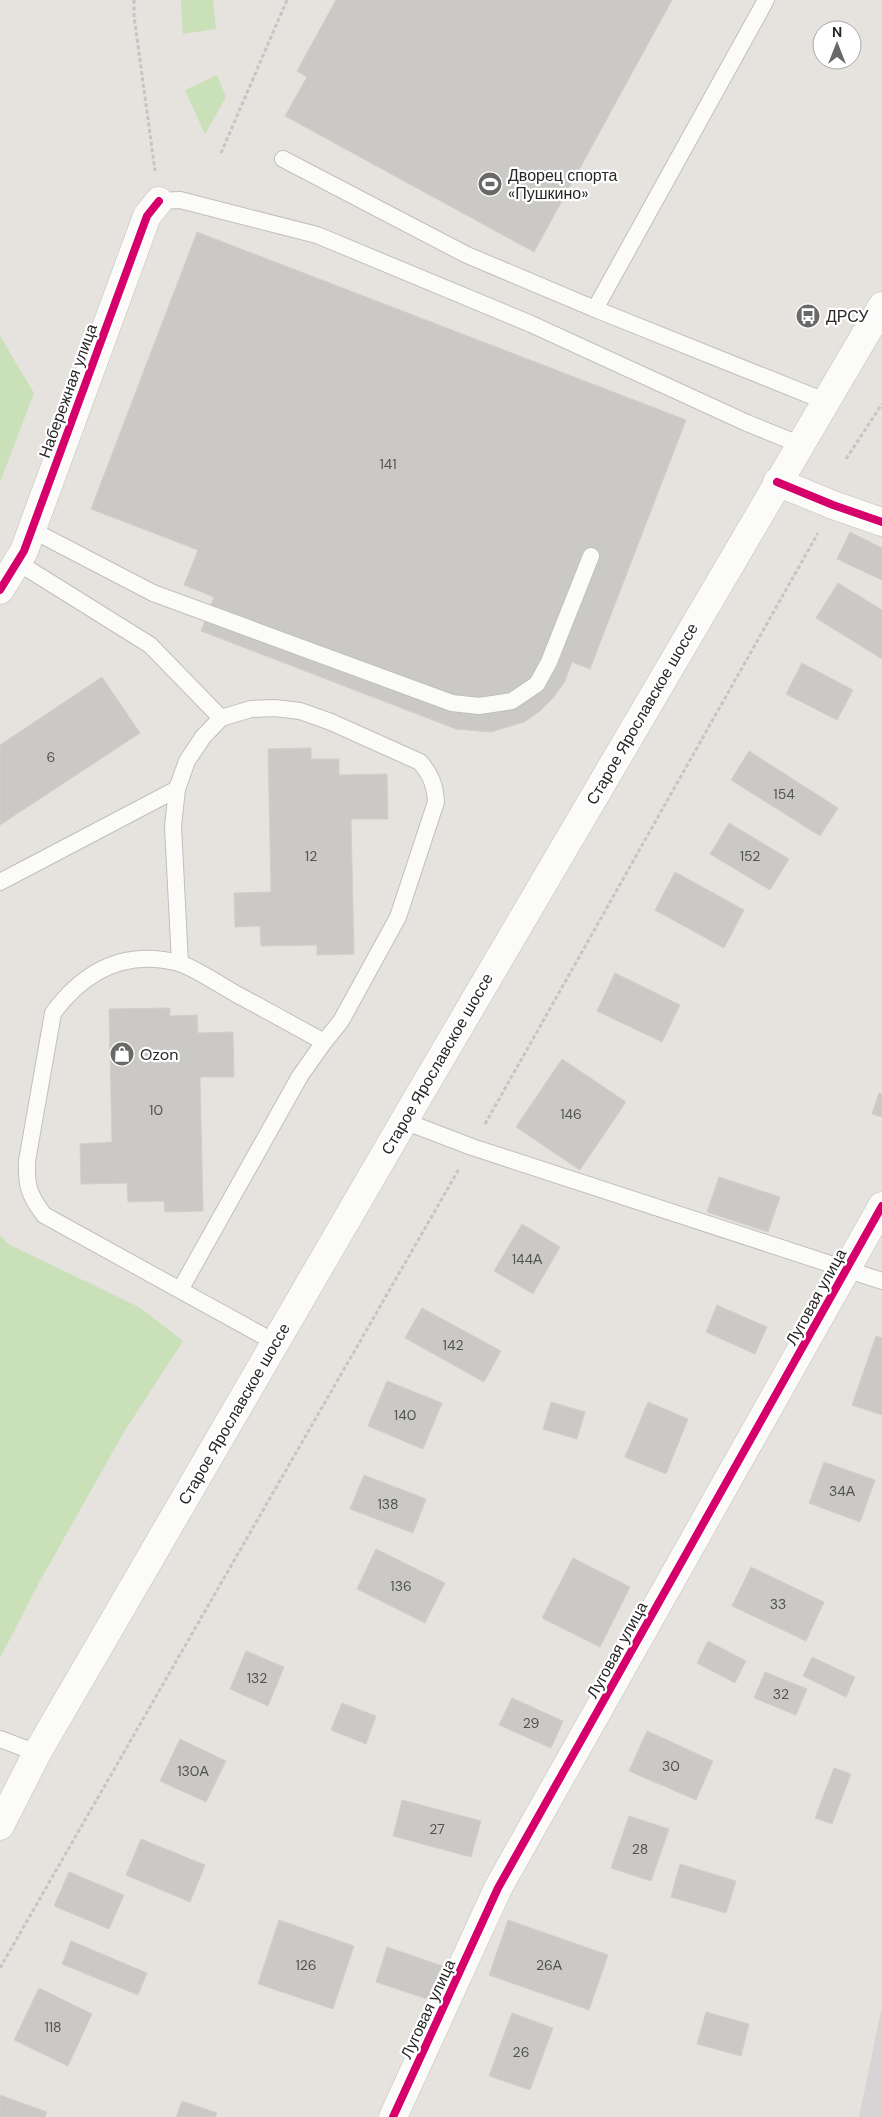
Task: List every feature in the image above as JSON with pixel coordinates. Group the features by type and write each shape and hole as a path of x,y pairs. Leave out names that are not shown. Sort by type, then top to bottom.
{"main road":[{"name":"Набережная улица","path":"0,590 24,551 147,216 159,201"},
{"name":"Старое Ярославское шоссе","path":"0,1826 37,1753 404,1120 777,482 802,445 858,343 882,306"},
{"path":"777,482 833,505 882,522"},
{"name":"Луговая улица","path":"394,2117 498,1888 848,1270 882,1206"}],"lane":[{"path":"595,309 766,0"},
{"path":"283,159 467,255 595,309 827,402"},
{"path":"159,201 180,200 317,235 532,324 748,423 802,445"},
{"path":"32,530 153,593 452,703 479,706 512,701 537,684 549,662 591,556"},
{"path":"17,562 150,645 221,718"},
{"path":"180,963 174,826 177,789 187,761 203,737 221,718 251,709 275,708 300,711 331,722 420,762 430,774 435,787 436,802 398,917 341,1021 300,1076 180,1290"},
{"path":"0,882 177,789"},
{"path":"276,1343 44,1215 32,1198 26,1182 26,1161 53,1013 67,993 89,975 113,964 142,959 180,963 324,1042"},
{"path":"404,1120 472,1147 882,1281"},
{"path":"0,1739 37,1753"}],"path":[{"path":"134,0 134,16 159,201"},
{"path":"221,153 287,0"},
{"path":"846,459 882,404"},
{"path":"0,1968 472,1147 833,505"}],"shaded area":[{"path":"882,2006 882,2117 859,2117"}],"green space":[{"path":"181,0 213,0 216,29 183,34"},
{"path":"217,75 226,97 205,134 185,90"},
{"path":"0,336 34,393 0,482"},
{"path":"0,1235 8,1244 139,1307 183,1341 124,1432 41,1579 0,1658"}],"building":[{"name":"Дворец спорта «Пушкино»","path":"336,0 672,0 534,252 285,116 307,77 297,71"},
{"path":"197,232 686,420 590,669 572,662 565,681 554,697 540,711 524,722 491,732 456,729 201,631 214,597 184,585 198,550 91,509"},
{"path":"850,532 882,548 882,580 837,559"},
{"path":"838,583 882,610 882,659 816,618"},
{"path":"802,663 853,690 837,720 786,694"},
{"path":"102,677 140,733 0,825 0,745"},
{"path":"311,748 311,759 339,759 339,775 387,774 388,819 351,819 354,954 317,955 317,945 261,946 260,926 235,927 234,893 271,892 268,749"},
{"path":"749,751 838,808 820,836 731,780"},
{"path":"729,823 789,859 770,890 710,854"},
{"path":"675,872 744,910 724,948 655,910"},
{"path":"615,973 680,1005 662,1042 597,1011"},
{"path":"170,1008 170,1016 197,1015 198,1033 233,1032 234,1077 200,1077 203,1211 165,1212 164,1201 128,1202 127,1183 81,1184 80,1144 112,1142 109,1009"},
{"path":"562,1059 626,1102 580,1170 516,1127"},
{"path":"879,1093 882,1094 882,1117 872,1114"},
{"path":"719,1177 780,1197 768,1232 707,1212"},
{"path":"522,1224 560,1247 533,1294 494,1271"},
{"path":"717,1305 767,1327 755,1354 706,1332"},
{"path":"422,1308 501,1351 484,1382 405,1338"},
{"path":"876,1336 882,1338 882,1415 852,1405"},
{"path":"387,1381 442,1403 423,1449 368,1426"},
{"path":"551,1402 585,1412 577,1439 543,1429"},
{"path":"648,1402 688,1419 666,1474 625,1457"},
{"path":"824,1462 875,1480 860,1522 809,1503"},
{"path":"364,1475 426,1499 413,1533 350,1509"},
{"path":"376,1549 445,1583 425,1623 357,1589"},
{"path":"573,1558 630,1587 600,1647 542,1618"},
{"path":"751,1567 824,1602 806,1641 732,1606"},
{"path":"708,1641 746,1661 735,1683 697,1663"},
{"path":"246,1651 284,1667 268,1706 230,1689"},
{"path":"812,1657 855,1677 846,1697 803,1676"},
{"path":"765,1672 807,1689 796,1715 754,1698"},
{"path":"512,1698 563,1721 551,1748 499,1725"},
{"path":"342,1703 376,1716 366,1744 331,1730"},
{"path":"647,1731 713,1761 696,1800 629,1771"},
{"path":"180,1739 226,1761 206,1802 160,1781"},
{"path":"834,1768 851,1774 832,1824 815,1818"},
{"path":"402,1800 481,1821 471,1857 393,1836"},
{"path":"629,1816 669,1829 651,1881 611,1868"},
{"path":"141,1839 205,1865 190,1902 126,1875"},
{"path":"680,1864 736,1881 726,1913 671,1897"},
{"path":"69,1872 124,1895 109,1929 54,1906"},
{"path":"279,1920 354,1946 333,2009 258,1984"},
{"path":"508,1920 608,1955 589,2010 489,1975"},
{"path":"71,1941 147,1973 138,1995 62,1964"},
{"path":"387,1947 445,1967 433,2001 376,1982"},
{"path":"39,1988 92,2014 68,2066 14,2040"},
{"path":"706,2012 749,2024 741,2056 697,2044"},
{"path":"512,2013 553,2028 530,2090 489,2076"},
{"path":"0,2095 47,2112 45,2117 0,2117"},
{"path":"182,2101 217,2113 215,2117 176,2117"}],"cycle path":[{"path":"0,590 24,551 147,216 159,201"},
{"path":"777,482 833,505 882,522"},
{"path":"393,2117 498,1888 882,1206"}],"place":[{"name":"Дворец спорта «Пушкино»","path":"490,184"},
{"name":"ДРСУ","path":"808,316"},
{"name":"Ozon","path":"122,1054"}]}
